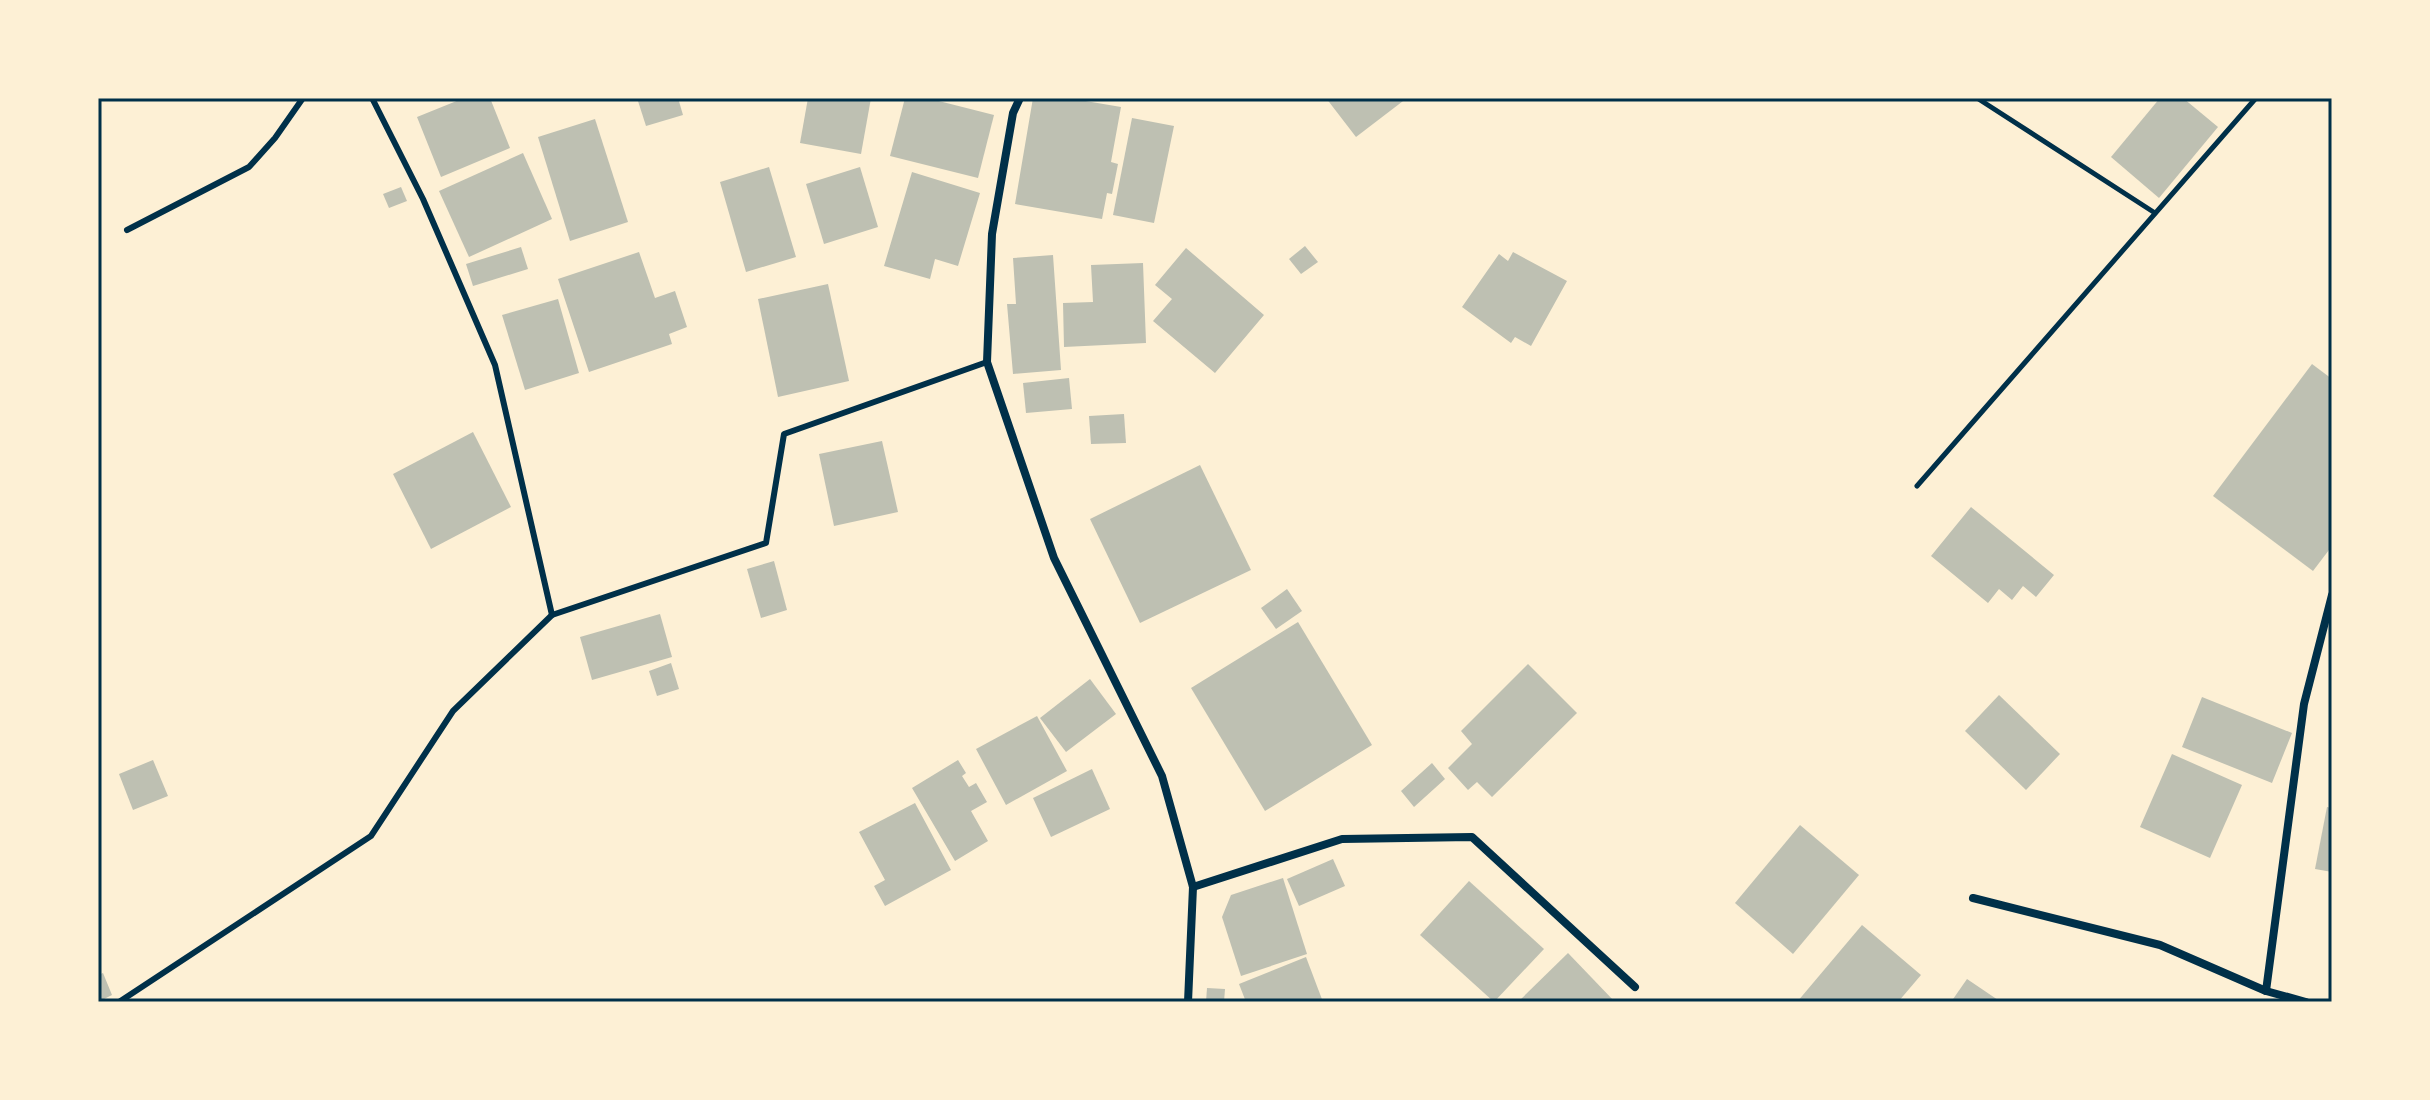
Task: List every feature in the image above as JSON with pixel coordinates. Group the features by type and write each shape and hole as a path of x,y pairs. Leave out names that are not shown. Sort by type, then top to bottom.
{"street":[{"path":"1020,98 1013,113 992,234 987,362 1054,558 1162,776 1193,887 1188,1002"},
{"path":"2266,991 2304,704 2332,595"},
{"path":"1193,887 1342,839 1472,837 1635,987"},
{"path":"1973,898 2160,945 2266,991 2306,1002"}],"lane":[{"path":"127,230 249,167 275,138 303,98"},
{"path":"372,98 423,199 495,365 552,615"},
{"path":"119,1002 371,836 453,711 552,615 766,543 784,434 987,362"}],"path":[{"path":"1977,98 2155,213"},
{"path":"1917,486 2256,98"}],"building":[{"path":"464,98 490,98 510,148 441,177 417,117"},
{"path":"678,98 683,115 646,126 638,101"},
{"path":"808,98 871,98 861,154 800,143"},
{"path":"905,98 927,98 994,115 978,178 890,156"},
{"path":"1033,98 1068,98 1121,107 1111,162 1118,164 1112,194 1107,193 1102,219 1015,204"},
{"path":"1326,98 1407,98 1356,137"},
{"path":"2160,98 2183,98 2218,127 2159,198 2111,157"},
{"path":"1132,118 1174,126 1154,223 1113,215"},
{"path":"595,119 628,222 570,241 538,137"},
{"path":"523,153 552,219 469,257 439,191"},
{"path":"769,167 796,257 746,272 720,182"},
{"path":"860,167 878,227 824,244 806,184"},
{"path":"912,172 980,193 958,266 935,259 930,279 884,266"},
{"path":"401,187 407,201 389,208 383,194"},
{"path":"1305,246 1318,262 1301,274 1289,259"},
{"path":"521,247 528,269 473,286 466,264"},
{"path":"1186,248 1264,315 1215,373 1153,321 1172,299 1155,285"},
{"path":"639,252 655,298 675,291 687,327 669,334 672,344 589,372 558,279"},
{"path":"1513,252 1567,281 1531,346 1515,337 1511,343 1462,307 1499,254 1508,261"},
{"path":"1053,255 1061,370 1013,374 1007,304 1016,304 1013,258"},
{"path":"1143,263 1146,343 1064,347 1063,303 1093,302 1091,265"},
{"path":"828,284 849,381 778,397 758,299"},
{"path":"558,299 579,373 525,390 502,315"},
{"path":"2312,364 2332,379 2332,546 2313,571 2213,496"},
{"path":"1069,378 1072,409 1026,413 1023,383"},
{"path":"1124,414 1126,443 1091,444 1089,416"},
{"path":"473,432 511,507 431,549 393,474"},
{"path":"882,441 898,512 834,526 819,454"},
{"path":"1200,465 1251,570 1140,623 1090,519"},
{"path":"1971,507 2054,575 2036,597 2023,586 2012,600 1999,589 1988,603 1931,556"},
{"path":"774,561 787,610 761,618 747,569"},
{"path":"1287,589 1302,611 1276,629 1261,608"},
{"path":"660,614 672,657 592,680 580,637"},
{"path":"1298,622 1372,745 1265,811 1191,688"},
{"path":"671,663 679,689 657,696 649,671"},
{"path":"1528,664 1577,713 1492,797 1477,782 1468,790 1448,768 1472,744 1461,731"},
{"path":"1090,679 1116,714 1066,752 1040,718"},
{"path":"1999,695 2060,754 2026,790 1965,731"},
{"path":"2202,697 2292,733 2272,783 2182,747"},
{"path":"1037,716 1067,771 1006,805 976,749"},
{"path":"2172,754 2242,785 2210,858 2140,827"},
{"path":"153,760 168,796 133,810 119,774"},
{"path":"958,760 966,773 962,776 969,787 976,783 987,802 971,811 988,841 955,861 912,788"},
{"path":"1432,763 1445,779 1414,807 1401,791"},
{"path":"1092,769 1110,809 1051,837 1033,798"},
{"path":"915,803 951,870 885,906 874,886 885,880 859,832"},
{"path":"2327,807 2332,808 2332,872 2315,869"},
{"path":"1800,825 1859,875 1793,954 1735,903"},
{"path":"1333,859 1345,886 1299,906 1287,879"},
{"path":"1283,878 1307,954 1241,976 1222,917 1231,895"},
{"path":"1469,881 1544,949 1494,1002 1420,935"},
{"path":"1862,925 1921,975 1898,1002 1797,1002"},
{"path":"1568,953 1615,1002 1518,1002"},
{"path":"1306,957 1323,1002 1246,1002 1239,984"},
{"path":"103,973 112,995 98,1002 98,975"},
{"path":"1967,979 2001,1002 1951,1002"},
{"path":"1207,988 1225,989 1224,1002 1206,1002"}]}
